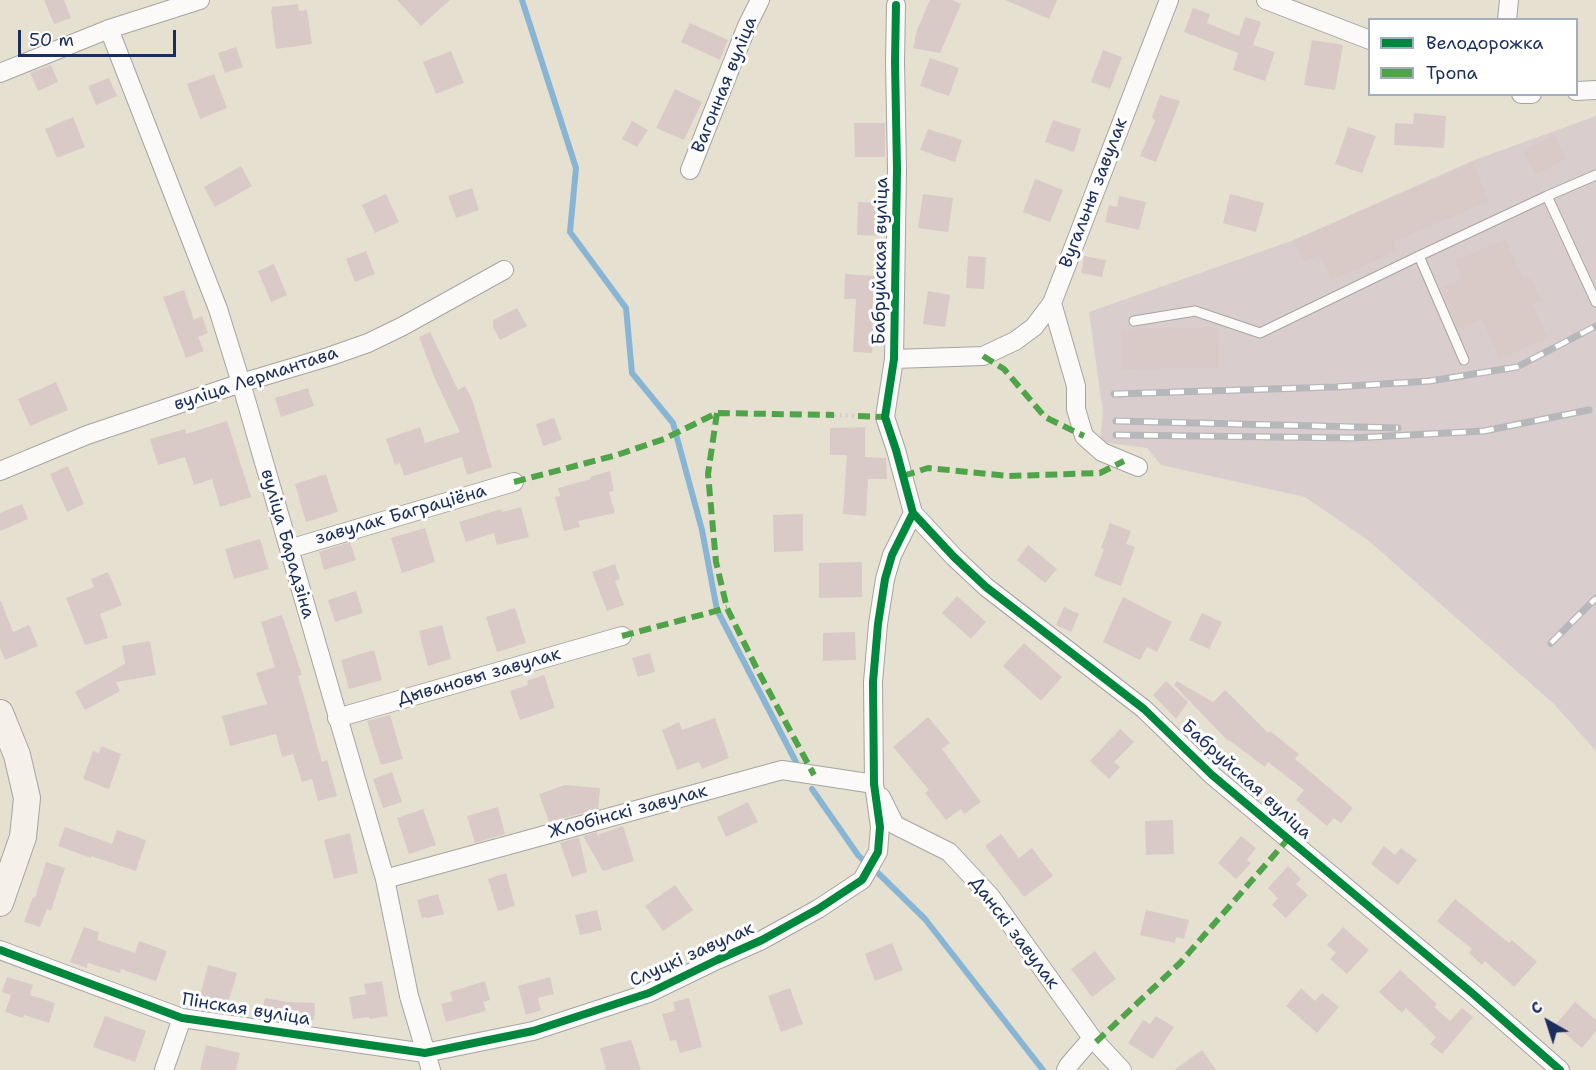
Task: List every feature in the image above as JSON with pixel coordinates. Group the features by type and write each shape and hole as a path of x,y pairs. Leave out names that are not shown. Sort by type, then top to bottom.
{"main road":[{"path":"0,713 17,755 27,798 23,837 0,903"}],"street":[{"path":"0,73 110,29 200,0"},
{"name":"Вагонная вуліца","path":"690,170 747,26 760,0"},
{"name":"Вугальны завулак","path":"894,359 983,356 1034,327 1052,303 1169,0"},
{"path":"1266,0 1368,39"},
{"path":"1507,18 1509,0"},
{"name":"Бабруйская вуліца","path":"896,5 897,168 894,359 885,417 913,513 986,587 1144,709 1212,775 1472,993 1560,1070"},
{"name":"вуліца Барадзіна","path":"110,29 218,309 241,382 385,879 409,996 428,1061"},
{"path":"1578,92 1596,90"},
{"name":"вуліца Лермантава","path":"0,471 87,435 241,382 368,343 504,270"},
{"path":"1052,303 1077,386 1076,409 1084,436 1102,452 1138,467"},
{"name":"завулак Баграціёна","path":"289,549 514,482"},
{"path":"874,784 873,682 878,624 885,579 892,555 913,513"},
{"name":"Дывановы завулак","path":"337,718 622,636"},
{"name":"Жлобінскі завулак","path":"385,879 782,770 874,784"},
{"name":"Данскі завулак","path":"874,784 895,825 950,852 991,897 1092,1038 1122,1070"},
{"name":"Слуцкі завулак","path":"428,1061 533,1031 649,993 762,940 818,909 862,880 878,852 880,827 874,784"},
{"name":"Пінская вуліца","path":"0,950 182,1017 428,1061"},
{"path":"164,1070 182,1017"},
{"path":"1066,1070 1092,1038"}],"lane":[{"path":"1134,321 1195,311 1260,333 1419,256 1596,175"},
{"path":"1547,196 1596,302"},
{"path":"1419,256 1464,360"}],"path":[{"path":"834,415 858,416"}],"shaded area":[{"path":"1596,116 1596,751 1554,704 1369,541 1305,497 1161,465 1147,448 1100,442 1103,413 1089,312 1294,240 1472,161"}],"building":[{"path":"44,0 64,0 71,18 54,24"},
{"path":"397,0 450,0 421,26"},
{"path":"930,0 952,0 961,4 940,53 913,48 917,30"},
{"path":"1005,0 1057,0 1049,19"},
{"path":"298,4 299,11 307,10 312,44 276,49 272,7"},
{"path":"1193,8 1210,14 1207,23 1239,36 1245,17 1261,22 1253,45 1275,52 1265,81 1233,70 1238,53 1184,32"},
{"path":"690,23 728,40 720,60 681,42"},
{"path":"1312,40 1343,45 1335,90 1304,85"},
{"path":"236,47 243,67 225,73 218,53"},
{"path":"1103,50 1122,57 1110,89 1091,82"},
{"path":"451,51 464,83 436,94 423,62"},
{"path":"930,58 959,68 949,96 920,86"},
{"path":"51,65 58,82 38,91 30,73"},
{"path":"214,74 227,108 200,119 187,84"},
{"path":"109,78 117,96 96,105 88,86"},
{"path":"675,89 702,102 684,140 656,128"},
{"path":"1160,95 1180,101 1156,162 1140,156 1155,121 1152,117"},
{"path":"1414,113 1446,116 1444,148 1394,145 1395,123 1413,124"},
{"path":"73,117 85,147 57,158 45,129"},
{"path":"1053,120 1081,129 1074,152 1045,142"},
{"path":"632,121 648,130 637,147 622,139"},
{"path":"854,123 885,123 885,157 855,157"},
{"path":"1348,127 1376,136 1362,173 1335,164"},
{"path":"928,129 962,140 955,162 920,150"},
{"path":"1555,135 1566,159 1535,175 1523,151"},
{"path":"1473,163 1489,201 1393,242 1397,251 1331,280 1320,255 1303,262 1294,240"},
{"path":"241,166 252,186 215,207 204,187"},
{"path":"1035,179 1063,190 1050,222 1023,212"},
{"path":"472,188 479,210 456,218 448,196"},
{"path":"386,194 399,222 375,233 362,205"},
{"path":"923,194 953,198 948,232 918,228"},
{"path":"1230,194 1264,203 1256,232 1223,223"},
{"path":"1119,196 1146,202 1139,230 1105,222 1109,205 1117,207"},
{"path":"858,202 884,203 882,236 857,235"},
{"path":"1505,239 1523,279 1531,276 1541,300 1533,304 1548,338 1499,359 1482,319 1458,329 1441,288 1462,279 1455,261"},
{"path":"366,251 375,274 355,282 346,259"},
{"path":"968,256 986,257 984,289 966,288"},
{"path":"1084,256 1106,260 1102,277 1081,273"},
{"path":"274,264 287,295 271,302 258,271"},
{"path":"845,274 874,276 872,353 853,352 856,299 844,299"},
{"path":"184,290 194,320 202,316 208,333 198,337 204,351 186,358 163,297"},
{"path":"928,291 950,295 945,327 923,324"},
{"path":"517,308 527,326 500,340 493,327 493,320"},
{"path":"1218,327 1219,368 1122,369 1121,329"},
{"path":"430,332 458,390 465,386 472,399 492,467 467,475 462,457 404,476 400,463 395,465 386,439 420,427 425,443 460,432 436,381 419,337"},
{"path":"56,382 68,410 30,426 18,399"},
{"path":"308,388 314,406 281,417 275,398"},
{"path":"554,418 562,440 543,446 536,424"},
{"path":"227,421 251,497 220,507 212,479 194,485 185,457 158,465 150,439 185,429 186,434"},
{"path":"865,427 865,457 886,458 887,479 868,479 866,516 843,514 847,455 830,455 830,428"},
{"path":"68,466 84,504 67,512 50,474"},
{"path":"610,471 614,491 609,492 615,513 578,521 580,527 564,531 555,497 560,496 558,488"},
{"path":"326,474 338,512 306,522 295,484"},
{"path":"22,504 28,519 0,531 0,513"},
{"path":"521,507 529,537 497,545 494,533 466,542 459,522 501,509 502,512"},
{"path":"803,514 803,551 774,552 773,515"},
{"path":"1110,523 1131,531 1126,544 1135,547 1121,586 1094,576"},
{"path":"425,528 435,562 402,573 391,538"},
{"path":"260,539 269,569 234,579 225,549"},
{"path":"350,542 356,560 324,570 319,552"},
{"path":"1028,545 1057,569 1045,583 1017,560"},
{"path":"862,562 862,597 819,598 819,563"},
{"path":"615,564 620,579 615,581 624,605 607,611 592,572"},
{"path":"108,572 122,605 100,614 108,638 85,645 66,598 94,587 91,579"},
{"path":"356,591 363,613 335,622 328,600"},
{"path":"957,596 986,622 971,639 942,613"},
{"path":"1123,597 1172,622 1157,652 1147,647 1140,660 1103,642"},
{"path":"1,601 13,632 29,625 38,646 5,660 0,648"},
{"path":"1064,607 1079,614 1071,632 1056,625"},
{"path":"515,608 526,643 497,652 486,617"},
{"path":"1202,613 1222,622 1209,649 1189,640"},
{"path":"282,615 302,675 298,676 322,762 327,760 337,796 318,801 312,779 302,782 293,754 282,757 276,734 230,746 222,716 267,704 256,673 275,667 261,622"},
{"path":"442,625 451,659 428,666 419,631"},
{"path":"855,632 856,660 823,661 823,633"},
{"path":"150,641 156,675 116,682 120,691 85,710 75,692 125,664 122,646"},
{"path":"1024,643 1062,677 1041,701 1003,666"},
{"path":"374,650 382,680 349,689 341,660"},
{"path":"650,653 655,672 638,677 632,658"},
{"path":"544,675 555,708 520,720 510,691 528,685 527,681"},
{"path":"1166,681 1188,702 1176,719 1153,695"},
{"path":"1177,681 1213,702 1225,690 1268,733 1270,731 1299,754 1295,759 1353,808 1341,823 1334,818 1327,826 1296,800 1304,790 1268,762 1265,767 1228,741 1174,685"},
{"path":"390,715 403,759 381,765 367,721"},
{"path":"928,717 950,743 942,749 981,802 964,814 961,809 946,820 925,793 929,790 893,747"},
{"path":"715,718 729,758 702,769 699,762 677,770 662,730 679,722 682,730"},
{"path":"1120,729 1134,742 1114,762 1120,767 1109,779 1090,761"},
{"path":"101,746 121,754 109,789 83,779 93,751 99,753"},
{"path":"392,772 402,802 383,808 373,779"},
{"path":"565,785 600,788 598,809 549,822 539,794"},
{"path":"748,802 758,822 726,837 717,817"},
{"path":"498,807 505,834 475,843 467,816"},
{"path":"423,809 436,845 409,854 397,818"},
{"path":"1173,820 1174,854 1146,855 1145,821"},
{"path":"623,826 634,861 603,871 583,836 597,832 597,835"},
{"path":"65,827 112,844 117,830 146,840 136,871 58,846"},
{"path":"350,833 358,873 334,879 324,840"},
{"path":"1001,834 1019,858 1032,848 1053,876 1024,897 985,846"},
{"path":"1241,836 1256,848 1247,860 1251,863 1236,879 1218,863"},
{"path":"579,837 587,872 572,877 560,843"},
{"path":"1384,846 1395,855 1401,848 1417,860 1398,885 1371,864"},
{"path":"46,862 65,868 51,911 47,909 40,927 24,922 33,897 35,898"},
{"path":"1288,866 1301,879 1296,884 1308,895 1286,918 1272,905 1278,898 1268,888"},
{"path":"506,873 515,906 498,911 488,879"},
{"path":"675,885 693,910 663,931 645,906"},
{"path":"438,894 444,914 422,918 417,900"},
{"path":"1455,899 1509,943 1512,940 1537,962 1514,987 1485,961 1482,965 1469,953 1472,949 1437,921"},
{"path":"597,910 602,930 580,935 575,915"},
{"path":"1146,910 1189,920 1184,939 1176,937 1175,943 1140,935"},
{"path":"84,927 99,932 97,940 135,953 139,941 167,951 156,981 121,969 120,973 88,963 87,968 70,962"},
{"path":"1343,927 1369,950 1347,974 1330,959 1336,953 1327,945"},
{"path":"892,943 903,970 875,981 865,954"},
{"path":"1095,951 1116,979 1092,997 1071,969"},
{"path":"208,965 237,973 228,1003 200,996"},
{"path":"1400,970 1437,1004 1434,1007 1450,1021 1462,1008 1473,1017 1442,1054 1430,1044 1436,1037 1406,1008 1402,1013 1379,992"},
{"path":"7,977 33,985 30,995 55,1003 49,1023 5,1012 11,995 2,992"},
{"path":"550,977 554,994 538,998 541,1010 526,1015 518,986"},
{"path":"382,981 388,1016 353,1019 349,997 366,994 364,984"},
{"path":"485,981 490,1000 483,1002 486,1011 446,1022 441,1004 453,1001 450,992"},
{"path":"790,988 803,1024 781,1032 768,996"},
{"path":"1301,988 1315,1001 1322,993 1339,1007 1317,1033 1286,1006"},
{"path":"265,998 315,1003 314,1020 261,1018"},
{"path":"689,998 702,1047 680,1053 676,1040 670,1041 662,1014 675,1011 673,1002"},
{"path":"1575,1002 1596,1020 1596,1031 1582,1048 1555,1025"},
{"path":"105,1016 146,1031 135,1062 93,1047"},
{"path":"1156,1016 1174,1027 1153,1059 1128,1043 1143,1020 1150,1024"},
{"path":"631,1040 641,1070 606,1070 600,1048"},
{"path":"206,1045 240,1053 236,1070 200,1070"},
{"path":"1202,1050 1216,1070 1174,1070"}],"waterway":[{"path":"522,0 576,168 570,232 626,308 632,373 673,423 702,530 717,610 796,762"},
{"path":"812,789 863,860"},
{"path":"877,872 925,919 1043,1070"}],"railway":[{"path":"1114,394 1335,387 1430,381 1517,367 1596,326"},
{"path":"1116,435 1352,438 1484,431 1589,410"},
{"path":"1116,421 1398,428"},
{"path":"1551,643 1596,598"}],"marked path":[{"path":"983,356 1004,369 1045,417 1084,436"},
{"path":"717,413 708,474 716,562 727,608 814,775"},
{"path":"514,482 617,455 664,439 717,413 834,415"},
{"path":"858,416 885,417"},
{"path":"903,476 928,468 1009,476 1100,473 1124,461"},
{"path":"622,636 727,608"},
{"path":"1096,1042 1180,963 1288,839"}],"cycle path":[{"path":"896,5 897,169 894,359 885,417 913,513 986,587 1144,709 1212,775 1472,993 1560,1070"},
{"path":"0,950 182,1018 425,1053 533,1031 649,993 762,940 818,909 862,880 878,852 880,827 874,784 873,682 878,624 885,579 892,555 913,513"}]}
